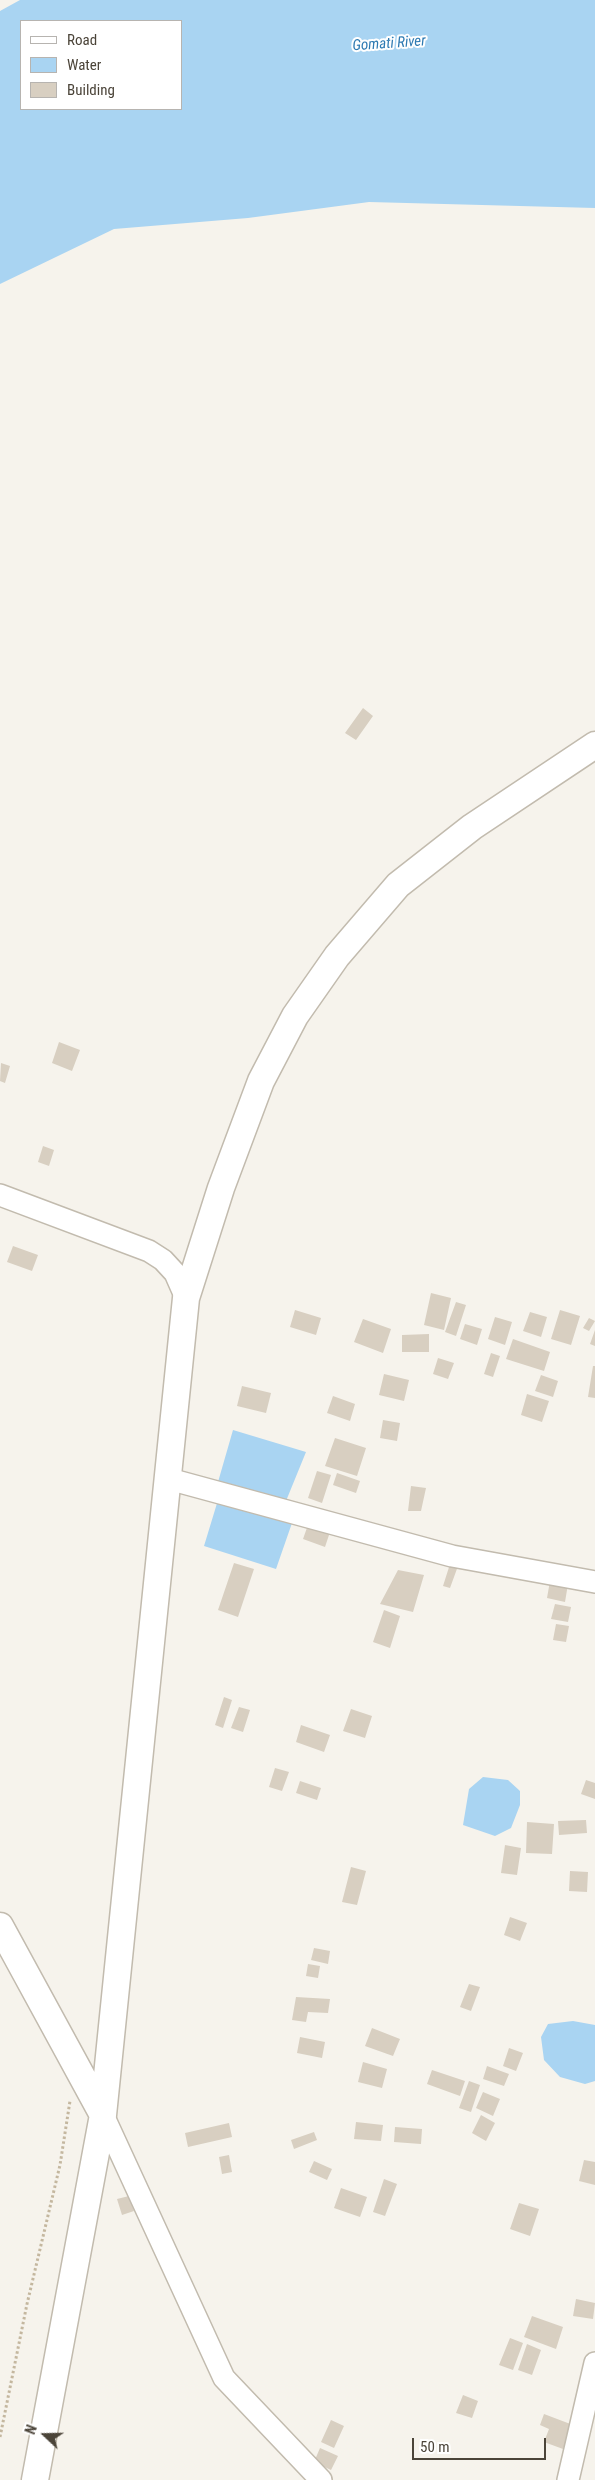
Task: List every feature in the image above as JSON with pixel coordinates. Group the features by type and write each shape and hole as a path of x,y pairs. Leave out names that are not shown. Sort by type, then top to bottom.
{"street":[{"path":"34,2480 103,2115 186,1298 221,1188 261,1082 295,1016 337,956 398,885 472,827 595,745"},
{"path":"0,1196 149,1251 163,1260 175,1273 186,1298"},
{"path":"169,1479 452,1556 595,1582"},
{"path":"0,1926 103,2115 224,2378 321,2480"},
{"path":"568,2480 595,2363"}],"path":[{"path":"0,2437 27,2304 60,2165 76,2063"}],"water":[{"name":"Gomati River","path":"20,0 595,0 595,208 369,202 248,218 114,229 0,284 0,11"},
{"path":"233,1430 306,1452 286,1501 218,1482"},
{"path":"218,1500 292,1523 276,1569 204,1546"},
{"path":"483,1777 508,1780 520,1791 520,1805 511,1828 495,1836 463,1825 469,1789"},
{"path":"573,2021 595,2025 595,2081 585,2084 560,2077 544,2060 541,2037 548,2024"}],"building":[{"path":"363,708 373,716 356,740 345,733"},
{"path":"59,1042 80,1050 72,1071 52,1063"},
{"path":"1,1063 10,1066 5,1083 0,1081"},
{"path":"43,1146 54,1150 49,1166 38,1162"},
{"path":"13,1246 38,1255 32,1271 7,1262"},
{"path":"431,1293 451,1298 444,1330 424,1325"},
{"path":"456,1302 466,1305 456,1336 445,1332"},
{"path":"295,1310 321,1318 316,1335 290,1327"},
{"path":"560,1310 580,1316 571,1345 551,1339"},
{"path":"530,1312 547,1317 541,1337 523,1331"},
{"path":"495,1317 512,1322 505,1345 488,1339"},
{"path":"589,1318 595,1321 589,1331 583,1328"},
{"path":"363,1319 391,1329 383,1353 354,1342"},
{"path":"465,1324 482,1329 477,1345 460,1339"},
{"path":"595,1330 595,1346 590,1344"},
{"path":"429,1334 429,1352 402,1352 402,1335"},
{"path":"513,1339 550,1352 544,1371 506,1359"},
{"path":"491,1353 500,1356 493,1377 484,1374"},
{"path":"438,1358 454,1363 448,1379 433,1374"},
{"path":"593,1366 595,1366 595,1398 588,1397"},
{"path":"384,1374 409,1380 404,1401 379,1395"},
{"path":"541,1375 558,1381 553,1397 535,1391"},
{"path":"242,1386 271,1393 266,1413 237,1406"},
{"path":"527,1394 549,1401 542,1422 521,1415"},
{"path":"333,1396 355,1404 350,1421 327,1413"},
{"path":"383,1420 400,1423 397,1441 380,1438"},
{"path":"335,1438 366,1448 357,1476 325,1466"},
{"path":"317,1471 331,1475 322,1503 308,1498"},
{"path":"337,1473 360,1481 356,1493 333,1485"},
{"path":"411,1486 426,1488 421,1511 408,1511"},
{"path":"309,1522 331,1529 325,1547 303,1539"},
{"path":"234,1563 254,1569 238,1617 218,1610"},
{"path":"450,1564 458,1566 450,1588 443,1586"},
{"path":"398,1570 424,1575 413,1612 380,1604"},
{"path":"550,1581 568,1584 565,1602 547,1598"},
{"path":"555,1604 571,1607 568,1622 551,1619"},
{"path":"384,1610 400,1616 390,1648 373,1642"},
{"path":"556,1624 569,1626 566,1642 553,1640"},
{"path":"224,1697 232,1700 223,1728 215,1725"},
{"path":"239,1707 250,1710 243,1732 231,1728"},
{"path":"351,1709 372,1716 365,1738 343,1731"},
{"path":"301,1725 330,1735 324,1752 296,1742"},
{"path":"275,1768 289,1772 282,1791 269,1787"},
{"path":"586,1780 595,1783 595,1799 581,1794"},
{"path":"300,1781 321,1788 317,1800 296,1793"},
{"path":"586,1820 587,1833 559,1835 558,1821"},
{"path":"527,1822 554,1824 552,1854 526,1853"},
{"path":"505,1845 521,1848 517,1875 501,1873"},
{"path":"351,1867 366,1871 357,1905 342,1902"},
{"path":"570,1871 588,1872 587,1892 569,1891"},
{"path":"510,1917 527,1923 520,1941 504,1935"},
{"path":"314,1948 330,1951 328,1964 311,1960"},
{"path":"308,1964 320,1966 318,1978 306,1976"},
{"path":"469,1984 480,1987 471,2011 460,2007"},
{"path":"296,1997 330,1999 328,2013 308,2012 306,2022 292,2020"},
{"path":"372,2028 400,2039 393,2056 365,2046"},
{"path":"300,2037 325,2042 322,2058 297,2053"},
{"path":"509,2048 523,2053 516,2071 503,2066"},
{"path":"363,2062 387,2069 382,2088 358,2082"},
{"path":"487,2066 509,2074 504,2086 483,2079"},
{"path":"432,2070 465,2081 460,2096 427,2084"},
{"path":"469,2081 480,2085 471,2112 459,2108"},
{"path":"483,2092 500,2099 493,2116 476,2108"},
{"path":"481,2115 495,2123 486,2141 472,2133"},
{"path":"356,2122 383,2125 381,2141 354,2139"},
{"path":"229,2123 232,2137 188,2147 185,2133"},
{"path":"395,2127 422,2129 421,2144 394,2142"},
{"path":"314,2132 317,2140 294,2149 291,2140"},
{"path":"229,2155 232,2172 222,2174 219,2157"},
{"path":"584,2160 595,2162 595,2185 579,2181"},
{"path":"314,2161 332,2169 327,2180 309,2172"},
{"path":"384,2179 397,2184 385,2216 373,2212"},
{"path":"341,2188 367,2197 360,2217 334,2208"},
{"path":"129,2196 134,2211 122,2215 117,2199"},
{"path":"519,2203 539,2209 530,2236 510,2229"},
{"path":"576,2299 595,2303 593,2319 573,2316"},
{"path":"532,2316 563,2327 556,2349 524,2337"},
{"path":"510,2338 523,2343 513,2370 499,2365"},
{"path":"527,2344 541,2350 532,2375 518,2370"},
{"path":"463,2395 478,2401 472,2418 456,2413"},
{"path":"544,2414 573,2425 563,2449 544,2442 549,2429 540,2425"},
{"path":"331,2420 344,2426 334,2448 321,2442"},
{"path":"320,2448 338,2456 331,2470 314,2462"}]}
